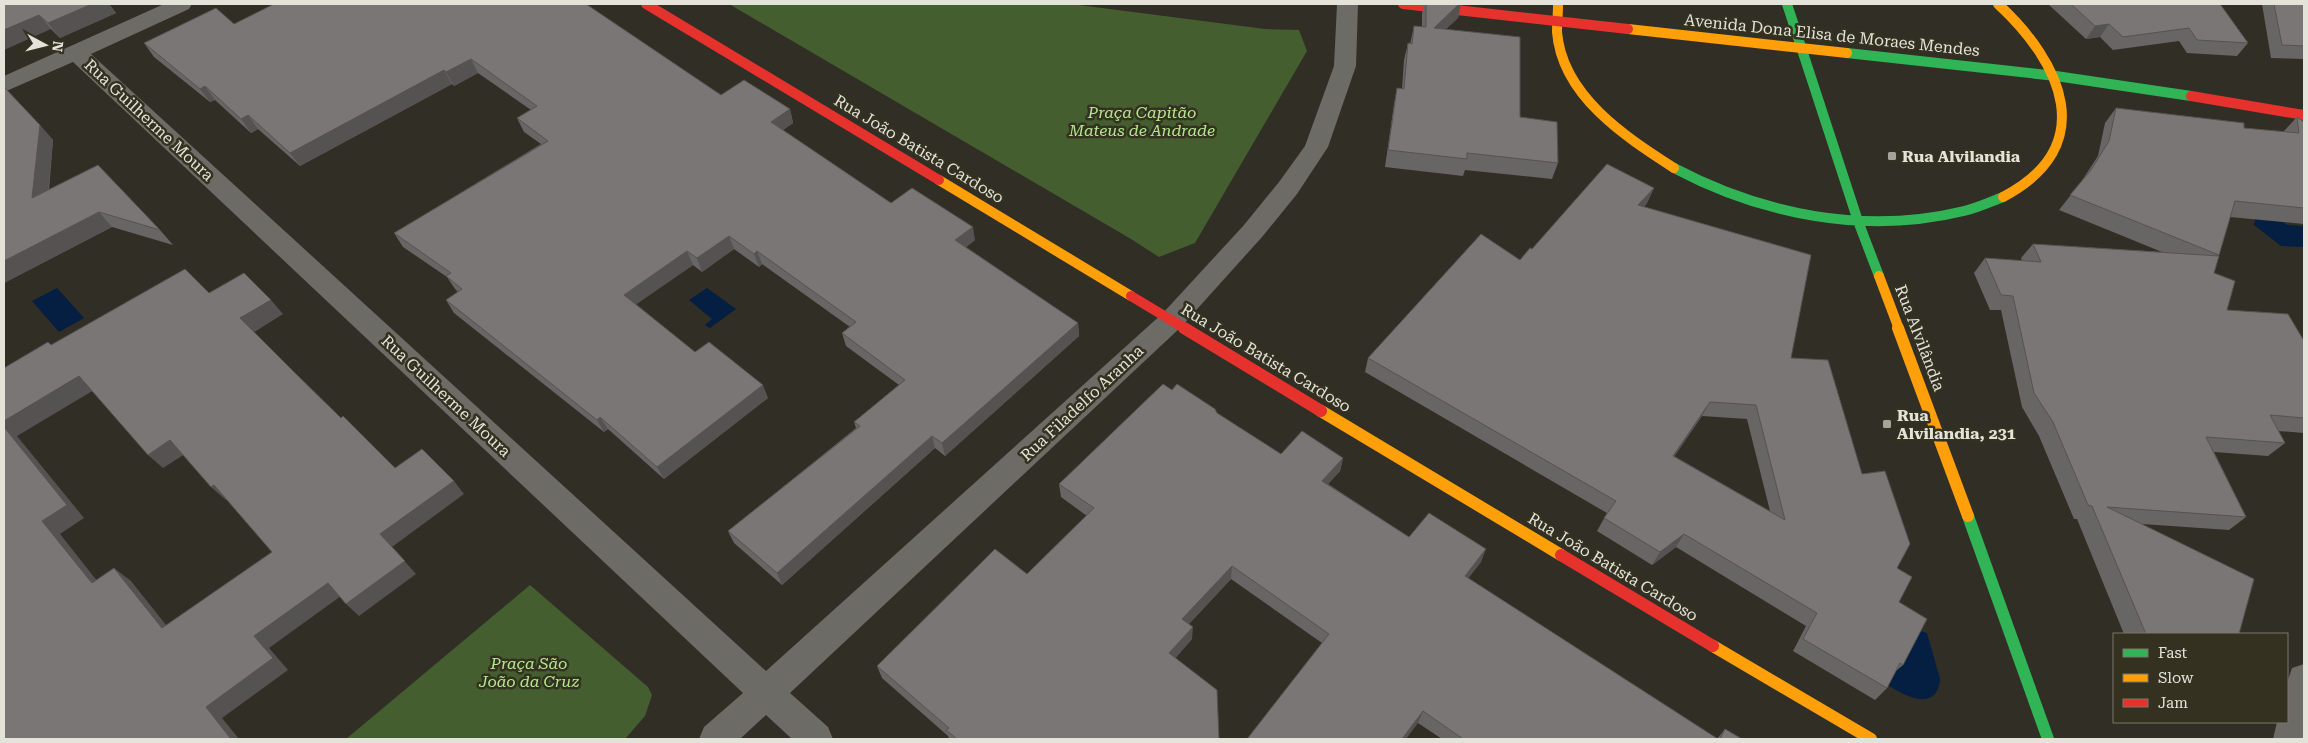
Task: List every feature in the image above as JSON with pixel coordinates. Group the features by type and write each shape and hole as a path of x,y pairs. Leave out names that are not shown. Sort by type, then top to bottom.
{"street":[{"path":"4,85 181,4"},
{"name":"Rua João Batista Cardoso","path":"646,4 1827,716 1871,739"},
{"name":"Rua Filadelfo Aranha","path":"716,739 1172,320 1253,231 1288,188 1316,147 1345,66 1347,4"},
{"name":"Avenida Dona Elisa de Moraes Mendes","path":"1403,4 2056,76 2258,106 2304,115"},
{"path":"1558,4 1554,21 1558,49 1571,78 1593,106 1623,134 1660,161 1705,183 1754,202 1806,215 1858,221 1925,220 1982,207 2026,184 2054,152 2063,115 2056,76 2038,45 2012,15 1998,4"},
{"name":"Rua Alvilândia","path":"1787,4 1858,221 1936,427 2048,739"},
{"name":"Rua Guilherme Moura","path":"76,52 816,739"},
{"name":"Avenida Dona Elisa de Moraes Mendes","path":"2258,106 2304,105"},
{"path":"2290,739 2304,679"}],"green space":[{"name":"Praça Capitão Mateus de Andrade","path":"729,4 1071,4 1265,29 1299,30 1307,51 1195,243 1159,257"},
{"name":"Praça São João da Cruz","path":"530,585 648,687 652,695 645,716 625,739 346,739"}],"water":[{"path":"2258,202 2287,225 2304,226 2304,247 2281,246 2254,225"},
{"path":"57,288 84,318 59,332 32,301"},
{"path":"707,288 736,309 710,328 705,325 712,319 689,300"},
{"path":"1917,630 1927,633 1940,679 1938,690 1933,696 1926,699 1918,699 1901,693 1886,684"}],"building":[{"path":"4,4 92,4 48,23 39,15 4,30"},
{"path":"274,4 586,4 721,95 744,80 790,109 771,122 891,203 912,188 973,227 955,240 1078,323 942,443 932,436 777,573 728,531 860,426 854,422 905,380 842,333 856,322 757,251 754,254 729,236 697,258 687,251 624,295 695,352 709,342 763,385 657,467 600,417 597,420 446,300 462,289 446,276 451,273 394,233 548,141 517,118 537,106 471,59 446,72 444,70 290,153 248,115 241,119 205,86 200,89 144,43 216,8 234,24"},
{"path":"1426,4 1459,4 1434,28 1520,37 1520,117 1557,122 1558,163 1467,153 1467,159 1388,150 1397,88 1404,89 1408,43 1412,44 1414,26 1426,27"},
{"path":"2071,4 2220,4 2248,43 2197,40 2189,28 2123,37 2109,24 2095,26"},
{"path":"2274,4 2304,4 2304,46 2282,45"},
{"path":"4,87 40,125 32,198 98,165 160,230 99,212 4,261"},
{"path":"2116,108 2244,123 2244,128 2299,133 2297,117 2304,122 2304,208 2235,201 2219,255 2070,195 2091,170 2109,141"},
{"path":"1607,164 1654,188 1638,205 1811,255 1791,358 1828,360 1862,474 1885,471 1910,544 1897,568 1912,577 1899,602 1927,619 1903,665 1900,663 1887,688 1803,639 1817,613 1684,534 1660,552 1604,518 1616,501 1368,358 1481,234 1520,260 1530,248 1532,249","holes":["1710,402 1756,405 1785,520 1673,456"]},
{"path":"2033,244 2219,256 2214,273 2235,281 2227,310 2288,314 2304,341 2304,418 2270,415 2285,443 2206,437 2246,517 2107,507 2254,579 2239,633 2146,633 2092,506 2088,505 2053,422 2034,393 2013,296 2001,295 1985,258 2041,262"},
{"path":"185,269 209,293 244,273 271,300 240,318 291,369 341,418 343,416 395,468 422,449 454,481 380,534 405,561 346,604 328,583 254,636 273,658 206,707 231,739 4,739 4,427 67,505 42,521 92,583 114,568 162,628 272,552 214,485 211,487 170,440 148,455 79,376 4,421 4,368 48,342 51,345"},
{"path":"1163,384 1172,390 1177,384 1215,409 1217,413 1281,454 1302,431 1343,458 1322,481 1409,537 1429,513 1486,549 1465,576 1718,739 1463,739 1423,711 1402,739 1247,739 1329,634 1232,566 1182,619 1193,627 1169,653 1217,690 1219,739 957,739 946,730 949,728 877,666 995,549 1027,574 1094,508 1059,484"},
{"path":"1725,729 1742,739 1720,739"}],"traffic: fast":[{"path":"1787,4 1858,221 1879,276"},
{"path":"1847,53 2056,76 2191,96"},
{"path":"1674,168 1709,186 1749,201 1791,212 1836,219 1881,222 1924,219 1966,211 2003,197"},
{"path":"1968,516 2048,739"}],"traffic: slow":[{"path":"1998,4 2027,33 2040,51 2051,70 2059,90 2063,110 2061,131 2052,154 2027,181 2003,197"},
{"path":"1558,5 1557,33 1563,58 1575,81 1590,102 1609,121 1652,154 1674,168"},
{"path":"1628,29 1847,53"},
{"path":"939,180 1131,296"},
{"path":"1879,276 1968,516"},
{"path":"1321,411 1561,555"},
{"path":"1713,646 1871,739"}],"traffic: jam":[{"path":"646,4 939,180"},
{"path":"1403,4 1628,29"},
{"path":"2191,96 2304,115"},
{"path":"1131,296 1321,411"},
{"path":"1561,555 1713,646"}],"place":[{"name":"Rua Alvilandia","path":"1892,156"},
{"name":"Rua Alvilandia, 231","path":"1887,424"}]}
